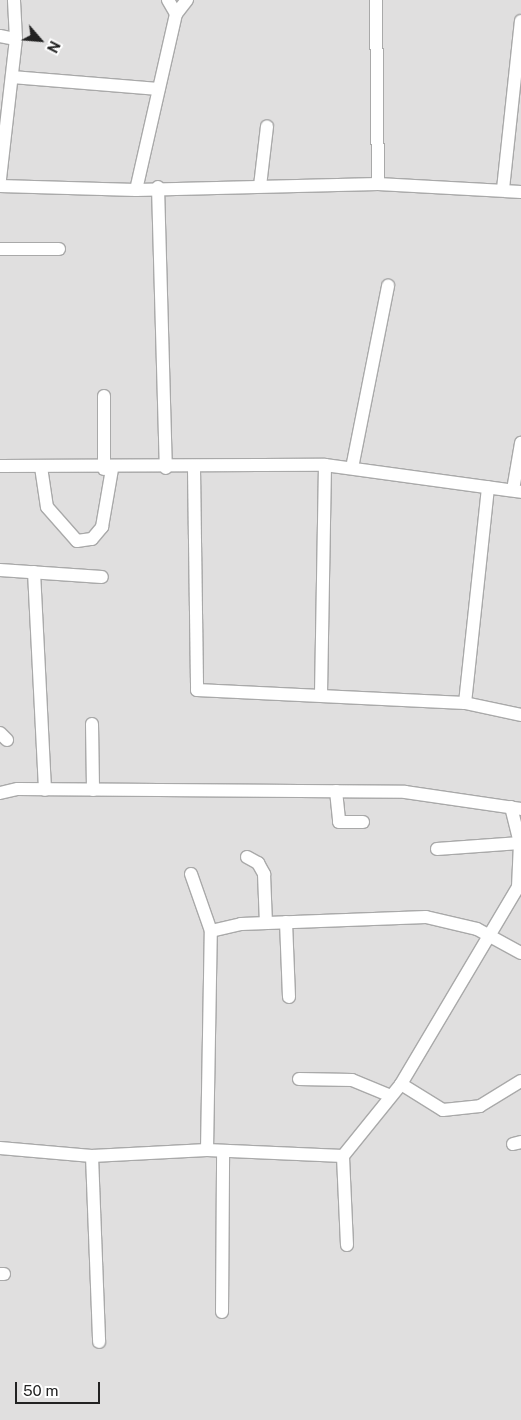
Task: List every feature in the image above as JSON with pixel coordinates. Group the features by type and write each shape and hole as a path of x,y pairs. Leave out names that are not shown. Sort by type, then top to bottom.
{"street":[{"path":"0,179 16,39 14,0"},
{"path":"168,0 176,14"},
{"path":"136,190 176,14 187,0"},
{"path":"376,0 378,184"},
{"path":"502,190 521,21"},
{"path":"0,36 16,39"},
{"path":"12,77 159,89"},
{"path":"260,186 267,126"},
{"path":"0,186 136,190 158,187 378,184 521,192"},
{"path":"158,187 166,468"},
{"path":"0,248 59,249"},
{"path":"352,468 388,286"},
{"path":"41,467 47,507 76,540 92,539 102,527 108,469 104,396"},
{"path":"0,466 194,469 325,465 517,491 521,444"},
{"path":"321,694 325,465"},
{"path":"194,469 197,690 321,694 466,703 521,715"},
{"path":"466,703 488,487"},
{"path":"0,570 102,577"},
{"path":"34,572 45,790"},
{"path":"92,724 93,790"},
{"path":"0,783 18,789"},
{"path":"0,793 18,789 405,792 516,808 520,843 518,887 491,938 400,1084 343,1156 347,1245"},
{"path":"336,791 339,822 362,822"},
{"path":"437,849 520,843"},
{"path":"247,857 258,863 264,874 266,923"},
{"path":"191,874 211,931 207,1150"},
{"path":"211,931 266,923 426,917 461,923 521,953"},
{"path":"286,922 288,997"},
{"path":"298,1078 352,1080 391,1096"},
{"path":"400,1084 443,1110 480,1106 521,1081"},
{"path":"0,1148 92,1156 207,1150 223,1153 343,1156"},
{"path":"222,1312 223,1153"},
{"path":"92,1156 99,1342"}],"shaded area":[{"path":"0,0 521,0 521,1420 0,1420"}]}
